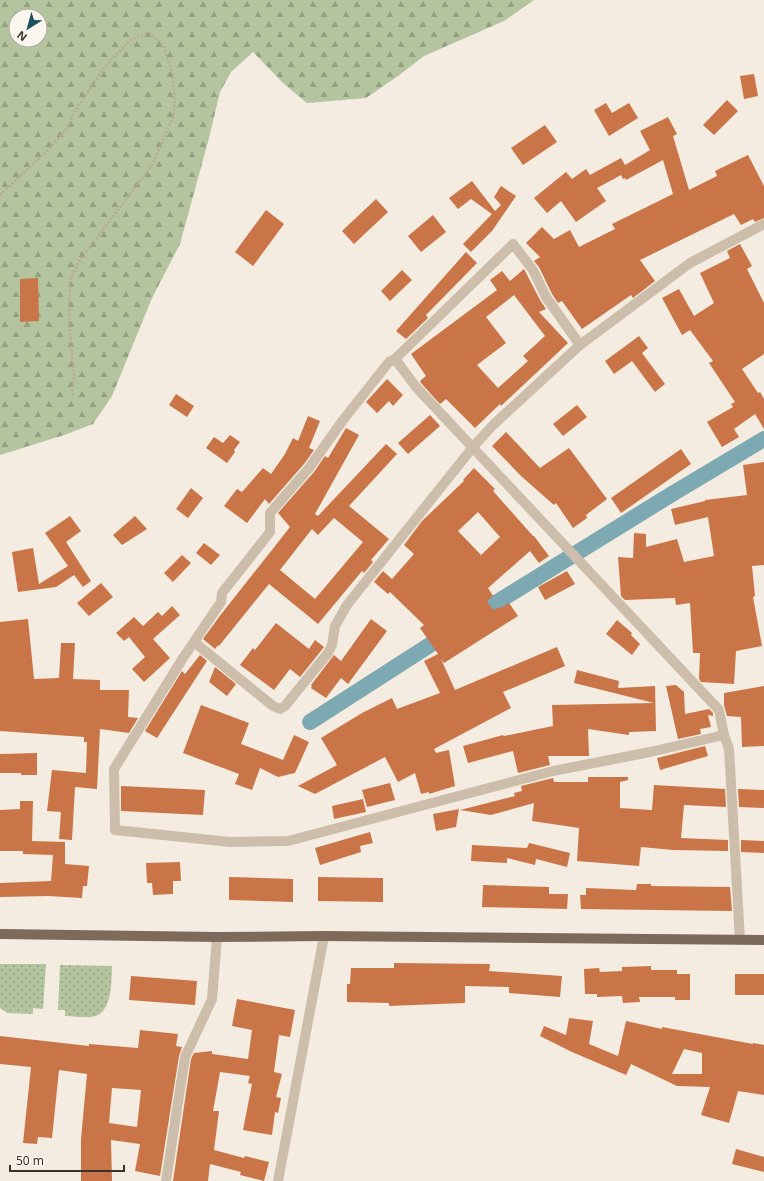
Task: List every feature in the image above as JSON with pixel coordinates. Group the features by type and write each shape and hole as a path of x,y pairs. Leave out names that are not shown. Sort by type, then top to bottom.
{"main road":[{"path":"0,934 217,937 324,936 764,940"}],"street":[{"path":"194,642 273,706 280,709 285,706 328,653 332,645 335,626 347,605 473,447 493,425 580,345 690,262 764,224"},
{"path":"580,345 546,297 533,270 513,244 395,359 389,362 343,420 309,468 270,513 270,532 222,593 221,602 114,769 115,830 230,842 288,841 553,772 724,735"},
{"path":"395,359 416,387 719,710 724,735 730,749 740,940"},
{"path":"278,1181 324,936"},
{"path":"166,1181 185,1056 212,999 217,937"}],"path":[{"path":"0,195 51,147 68,127 74,114 103,69 131,39 150,33 164,47 172,73 175,101 173,117 152,165 79,261 70,282 69,323 74,375 72,397"}],"green space":[{"path":"0,0 534,0 504,21 424,56 366,98 307,103 284,84 253,52 231,72 220,92 180,244 152,298 112,396 93,424 64,435 0,455"},
{"path":"0,964 46,964 43,1009 33,1008 33,1014 7,1013 0,1008"},
{"path":"60,965 112,966 111,989 107,1004 98,1015 91,1017 65,1016 65,1010 58,1010"}],"building":[{"path":"754,74 758,96 744,99 740,76"},
{"path":"727,100 738,111 714,135 703,125"},
{"path":"606,103 612,113 629,103 638,118 609,136 594,110"},
{"path":"668,117 677,134 673,136 689,190 717,176 715,171 748,155 764,186 764,218 755,222 753,219 741,225 734,214 640,260 655,281 633,298 631,295 582,329 562,301 558,303 552,294 539,267 534,261 540,257 526,243 542,227 554,239 570,230 579,247 615,229 612,224 673,194 663,160 626,180 625,178 623,179 621,175 597,188 606,201 576,222 561,201 547,213 534,198 566,172 572,179 586,169 590,175 621,158 625,165 650,150 640,131"},
{"path":"545,125 557,142 523,165 511,148"},
{"path":"472,181 495,211 501,205 494,197 501,186 516,196 492,231 471,252 463,244 492,214 471,199 458,209 449,198"},
{"path":"376,199 388,212 354,244 342,231"},
{"path":"266,210 284,224 253,266 235,252"},
{"path":"433,215 446,232 421,252 408,236"},
{"path":"740,244 752,266 747,269 764,303 764,354 742,369 758,393 760,392 764,399 764,429 755,414 734,429 739,437 722,447 707,422 733,407 731,404 735,402 709,363 713,361 690,330 682,335 662,298 679,289 694,316 714,303 700,273 730,258 727,251"},
{"path":"466,252 477,263 426,315 428,318 406,339 396,331"},
{"path":"524,269 546,309 539,312 568,343 501,406 500,404 475,428 446,399 440,404 421,383 420,381 426,376 411,354 497,290 490,280 502,271 510,281","holes":["514,295 545,336 523,356 528,361 498,388 477,365 506,343 486,317"]},
{"path":"402,270 412,280 390,301 381,291"},
{"path":"38,278 39,321 20,322 20,279"},
{"path":"639,336 648,348 642,353 665,384 655,392 632,361 614,374 605,361"},
{"path":"387,379 403,395 393,406 389,401 377,413 366,402"},
{"path":"176,394 194,406 187,417 169,405"},
{"path":"577,405 587,417 563,436 553,424"},
{"path":"430,415 440,426 408,454 398,443"},
{"path":"308,416 320,421 309,448 314,450 304,464 269,504 265,499 247,523 224,506 237,489 242,492 263,468 271,474 285,454 293,438 298,441"},
{"path":"346,428 359,435 315,514 318,516 386,444 397,454 349,506 389,539 371,560 373,562 364,573 362,571 318,624 269,584 215,649 203,639 290,527 278,513 314,472 325,456 328,458","holes":["334,518 363,542 315,599 280,570 312,529 318,535"]},
{"path":"506,432 540,468 569,448 607,499 586,515 587,518 573,528 556,503 554,505 521,476 492,446"},
{"path":"230,435 240,442 227,463 206,448 214,437 223,443"},
{"path":"681,449 691,464 621,513 611,498"},
{"path":"764,462 764,565 752,566 755,596 753,597 762,646 736,651 734,684 701,682 699,679 700,653 693,653 690,603 676,605 675,598 625,600 621,596 618,557 633,558 634,533 646,534 646,547 677,539 684,562 714,556 708,517 675,525 671,509 705,500 747,495 743,465"},
{"path":"474,468 495,489 493,491 534,536 549,556 539,563 530,551 488,588 493,596 487,601 493,610 500,607 501,608 509,603 518,616 444,663 441,659 455,690 557,647 565,666 503,692 511,708 434,749 436,753 449,750 455,786 429,794 429,792 421,794 415,773 398,782 385,757 315,794 298,786 337,765 321,738 362,713 392,698 397,709 440,693 424,661 438,654 420,628 424,625 390,592 388,594 374,582 383,571 392,579 414,554 404,545 422,521 464,481 463,480","holes":["478,512 500,537 481,555 458,531"]},
{"path":"191,488 203,498 188,518 176,509"},
{"path":"70,516 81,531 66,542 91,581 83,587 74,575 56,587 18,592 12,552 33,548 39,584 68,566 45,533"},
{"path":"135,516 147,529 122,545 113,535"},
{"path":"204,543 220,555 211,565 196,553"},
{"path":"182,555 191,563 173,582 164,573"},
{"path":"567,571 575,584 545,600 538,587"},
{"path":"101,583 113,597 89,616 77,603"},
{"path":"172,606 180,615 153,639 170,658 144,682 132,669 145,657 129,637 124,641 116,633 134,617 143,626 158,612 162,616"},
{"path":"28,619 34,679 59,678 61,643 75,643 73,679 100,680 100,690 129,690 128,717 138,718 129,733 100,729 97,789 75,787 72,840 59,839 61,812 47,811 52,770 86,773 87,742 84,742 84,737 0,731 0,622"},
{"path":"371,619 387,631 348,684 341,678 326,698 311,688 311,685 334,655 341,661"},
{"path":"617,620 632,633 631,635 640,644 632,655 606,634"},
{"path":"276,623 309,649 315,640 324,647 300,677 290,669 274,690 240,665 253,648 255,650"},
{"path":"200,655 207,661 157,738 145,731 182,671 185,674"},
{"path":"215,667 236,684 227,696 209,682"},
{"path":"577,670 619,681 618,688 655,686 656,731 629,732 629,735 588,729 589,756 548,756 550,765 518,773 513,751 468,763 463,746 503,735 553,726 552,705 654,703 574,683"},
{"path":"676,685 684,692 685,714 709,709 713,713 713,716 708,715 711,727 700,729 701,734 678,739 666,686"},
{"path":"764,686 764,746 742,747 741,717 727,716 724,705 724,693"},
{"path":"201,705 249,723 241,744 283,760 294,735 309,742 295,773 278,777 260,768 252,790 235,784 239,774 183,753"},
{"path":"705,746 708,756 660,770 657,758"},
{"path":"37,753 37,775 0,773 0,754"},
{"path":"588,777 628,777 628,780 620,782 620,808 652,810 654,785 725,789 726,807 684,805 681,838 728,840 728,851 673,850 641,847 639,866 577,861 579,828 532,821 534,803 491,815 460,810 515,796 514,793 522,791 521,786 553,778 554,782 588,782"},
{"path":"390,783 395,800 367,807 362,790"},
{"path":"121,786 205,790 203,815 121,811"},
{"path":"738,789 764,790 764,808 739,807"},
{"path":"363,799 366,812 334,819 332,806"},
{"path":"20,801 33,801 32,841 65,842 65,864 89,866 87,886 83,886 82,898 48,896 0,897 0,883 51,881 53,855 23,854 23,851 0,851 0,810 20,809"},
{"path":"459,809 456,827 436,831 433,814"},
{"path":"370,832 373,843 360,846 361,852 320,865 315,848"},
{"path":"741,840 764,841 764,853 741,852"},
{"path":"529,843 570,853 567,867 536,859 535,865 507,858 507,863 471,861 472,845 527,848"},
{"path":"180,862 181,881 173,881 173,894 153,895 152,883 147,883 146,863"},
{"path":"229,877 293,879 293,902 229,900"},
{"path":"318,877 383,878 383,902 318,901"},
{"path":"637,884 651,884 651,886 730,887 732,911 581,909 580,895 586,895 586,888 636,890"},
{"path":"483,885 549,887 549,894 568,894 567,909 482,907"},
{"path":"394,963 490,964 489,971 562,976 560,997 509,993 509,987 465,986 465,1003 389,1006 389,1003 347,1002 347,984 350,984 351,968 394,968"},
{"path":"651,966 651,970 677,970 677,974 690,974 690,1000 675,1000 675,997 639,997 640,1002 623,1003 622,996 597,997 597,994 585,994 584,969 599,968 600,972 622,971 622,967"},
{"path":"735,974 764,974 764,995 735,995"},
{"path":"131,976 197,981 195,1005 129,1000"},
{"path":"237,999 295,1010 290,1037 279,1035 274,1072 282,1074 276,1097 281,1098 278,1113 275,1112 272,1135 243,1130 252,1084 248,1083 250,1076 220,1072 213,1111 219,1111 214,1150 244,1158 245,1156 269,1162 264,1181 240,1175 241,1172 210,1164 208,1181 173,1181 191,1059 194,1053 212,1051 212,1054 248,1059 252,1030 232,1026"},
{"path":"569,1018 593,1021 589,1044 618,1056 626,1021 662,1029 662,1027 764,1045 764,1095 738,1091 729,1123 701,1115 710,1087 677,1086 631,1064 626,1075 572,1052 540,1036 544,1026 566,1035","holes":["684,1049 702,1053 702,1074 672,1074"]},
{"path":"140,1030 178,1034 176,1046 182,1047 179,1056 160,1176 135,1171 140,1144 111,1140 112,1181 81,1181 81,1139 87,1074 59,1070 52,1138 38,1137 37,1144 23,1143 31,1067 0,1064 0,1036 89,1046 89,1044 138,1048","holes":["112,1088 141,1090 137,1127 109,1123"]},
{"path":"736,1149 764,1157 764,1172 732,1164"}],"waterway":[{"path":"473,617 764,439"},
{"path":"310,722 450,632"}]}
